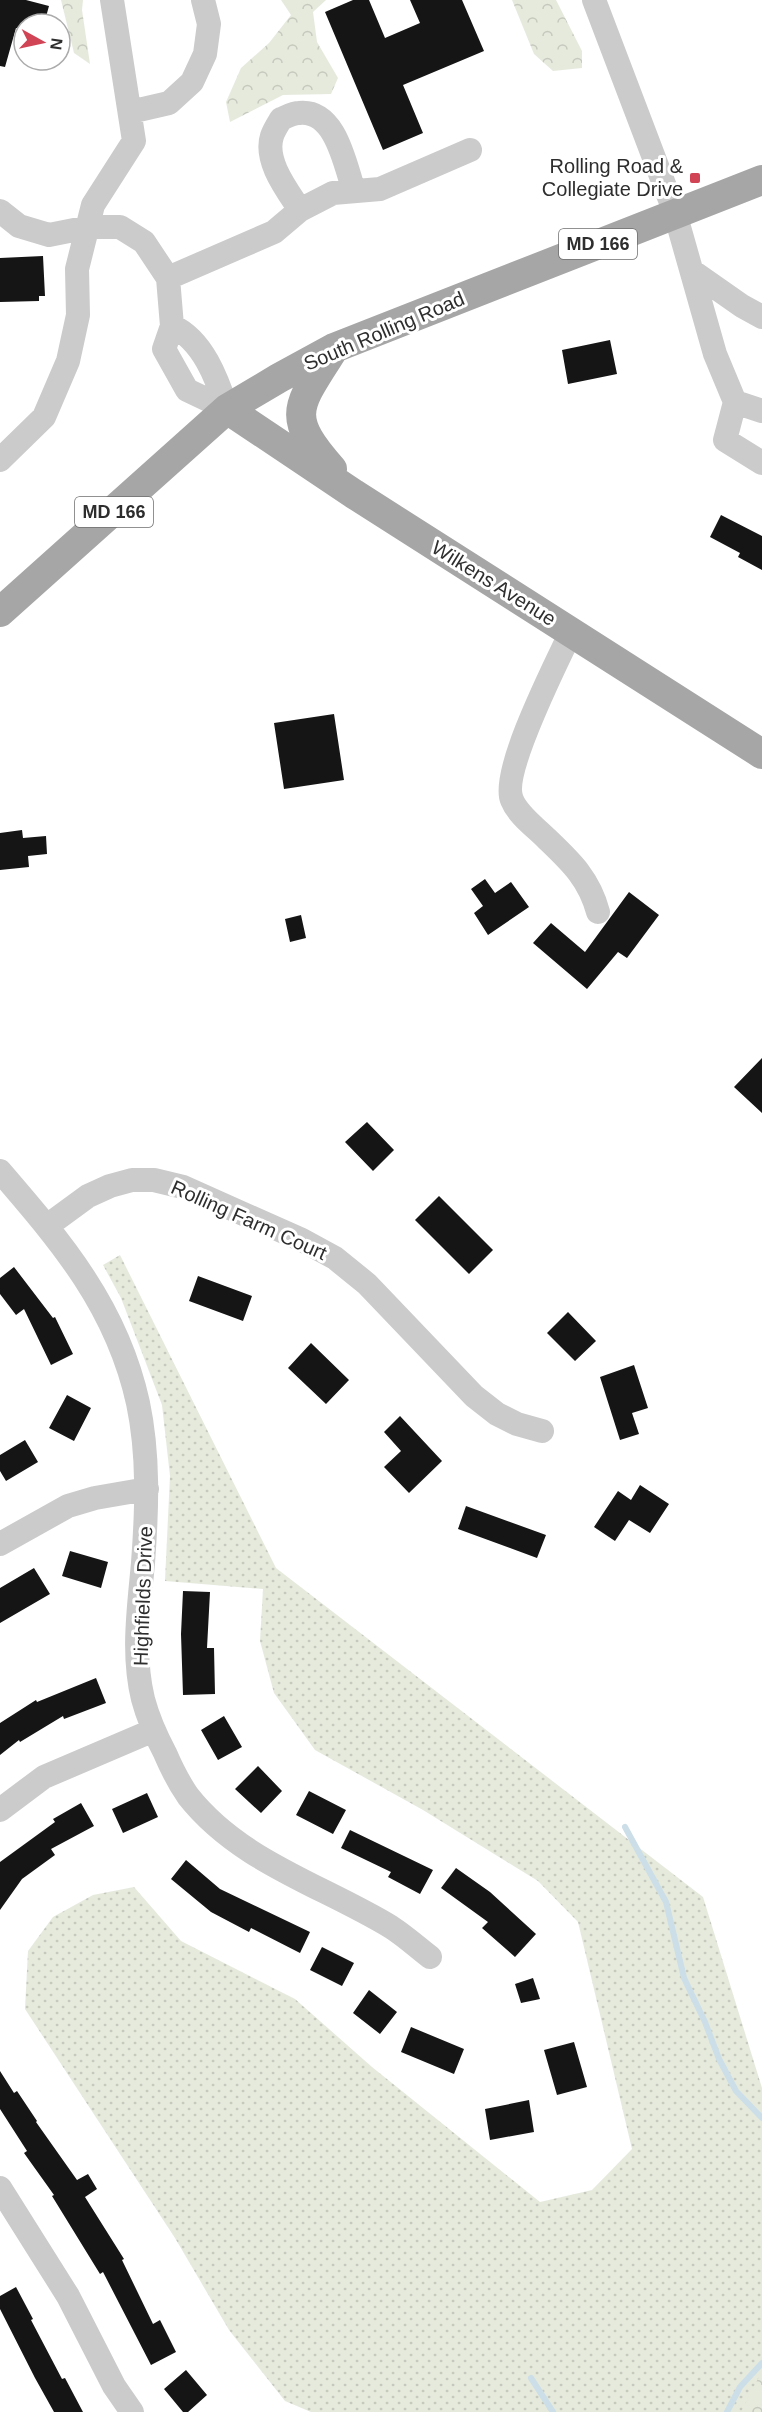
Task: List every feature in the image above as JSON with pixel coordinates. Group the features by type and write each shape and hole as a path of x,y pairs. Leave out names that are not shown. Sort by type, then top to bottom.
{"main road":[{"name":"South Rolling Road","path":"0,612 227,410 279,378 334,348 762,180"},
{"path":"334,348 306,392 300,408 303,431 314,449 354,494"},
{"name":"Wilkens Avenue","path":"227,410 354,494 762,754"}],"street":[{"path":"0,460 44,417 68,361 78,315 77,269 93,205 134,141 112,0"},
{"path":"130,112 169,103 192,82 205,54 209,24 203,0"},
{"path":"594,0 675,213 714,354 735,402 725,440 762,463"},
{"path":"300,210 284,185 270,155 271,137 281,119 299,112 319,117 333,131 354,191"},
{"path":"168,278 274,232 300,210 333,193 380,189 470,150"},
{"path":"4,220 48,235 89,227 120,227 144,243 168,278 172,326 164,349 188,390 227,410"},
{"path":"692,271 762,317"},
{"path":"735,402 762,411"},
{"path":"571,632 544,690 515,763 510,793 512,801 520,812 578,870 593,894 598,912"},
{"name":"Highfields Drive","path":"0,1171 47,1226 81,1271 106,1311 125,1358 138,1402 145,1449 147,1489 137,1631 138,1665 143,1699 154,1730 187,1795 215,1826 246,1849 283,1871 393,1928 430,1957"},
{"name":"Rolling Farm Court","path":"47,1226 88,1196 110,1186 132,1180 154,1180 183,1187 302,1240 335,1258 367,1284 474,1396 497,1414 517,1424 542,1431"},
{"path":"0,1544 68,1506 95,1498 147,1489"},
{"path":"0,1810 44,1777 154,1730"},
{"path":"0,2188 68,2296 114,2386 132,2412"}],"green space":[{"path":"61,0 83,0 82,10 90,64 74,53 72,12 64,12"},
{"path":"281,0 326,0 313,12 317,42 338,78 331,94 283,95 230,122 226,102 241,68 269,43 291,15"},
{"path":"512,0 556,0 582,51 582,68 553,71 534,54"},
{"path":"120,1255 276,1568 703,1897 762,2088 762,2373 742,2412 311,2412 285,2401 229,2330 175,2238 25,2009 28,1951 53,1917 93,1895 134,1887 181,1941 295,1999 372,2067 540,2202 592,2190 632,2149 578,1922 538,1881 423,1810 315,1750 274,1693 260,1641 263,1589 165,1581 170,1476 162,1405 121,1298 103,1265"},
{"path":"762,2371 762,2412 741,2412"}],"building":[{"path":"0,0 26,0 49,6 47,12 12,12 12,42 5,67 0,66"},
{"path":"353,0 369,0 385,38 420,23 410,0 462,0 484,51 403,85 423,133 383,150 325,12"},
{"path":"43,256 45,296 39,296 39,301 0,302 0,258"},
{"path":"610,340 617,374 568,384 562,350"},
{"path":"721,515 762,536 762,570 738,557 740,553 710,537"},
{"path":"334,714 344,780 284,789 274,723"},
{"path":"22,830 23,838 46,836 47,854 28,856 29,867 0,870 0,833"},
{"path":"485,879 495,893 511,882 529,907 488,935 474,913 483,906 471,889"},
{"path":"629,892 659,915 627,958 618,952 587,989 533,943 551,923 585,952"},
{"path":"301,915 306,938 290,942 285,919"},
{"path":"762,1058 762,1113 734,1087"},
{"path":"367,1122 394,1150 373,1171 345,1142"},
{"path":"439,1196 493,1250 469,1274 415,1220"},
{"path":"14,1267 53,1318 55,1317 73,1354 51,1365 24,1309 16,1315 0,1294 0,1278"},
{"path":"198,1276 252,1296 243,1321 189,1301"},
{"path":"568,1312 596,1341 575,1361 547,1333"},
{"path":"311,1343 349,1380 326,1404 288,1368"},
{"path":"634,1365 648,1408 632,1413 639,1434 620,1440 600,1377"},
{"path":"67,1395 91,1408 74,1441 49,1428"},
{"path":"400,1416 442,1461 409,1493 384,1467 401,1451 384,1432"},
{"path":"25,1440 38,1462 6,1481 0,1471 0,1455"},
{"path":"640,1485 669,1504 650,1533 629,1520 615,1541 594,1527 618,1491 631,1500"},
{"path":"466,1506 546,1535 537,1558 458,1529"},
{"path":"70,1551 108,1562 101,1588 62,1576"},
{"path":"34,1568 50,1594 0,1623 0,1588"},
{"path":"183,1591 210,1592 207,1648 214,1648 215,1694 183,1695 181,1634"},
{"path":"96,1678 106,1703 64,1719 63,1716 20,1742 19,1740 0,1755 0,1723 36,1700 37,1702"},
{"path":"224,1716 242,1747 218,1760 201,1730"},
{"path":"258,1766 282,1791 261,1813 235,1789"},
{"path":"309,1791 346,1810 333,1834 296,1815"},
{"path":"147,1793 158,1817 123,1833 112,1809"},
{"path":"81,1803 94,1826 51,1849 55,1855 22,1879 0,1910 0,1862 55,1822 53,1819"},
{"path":"350,1830 433,1870 420,1894 388,1877 391,1872 341,1848"},
{"path":"186,1860 220,1889 310,1932 300,1953 251,1928 249,1932 211,1912 171,1879"},
{"path":"456,1868 490,1892 536,1934 515,1957 482,1928 488,1922 441,1888"},
{"path":"322,1947 354,1963 342,1986 310,1970"},
{"path":"533,1978 540,1999 521,2003 515,1984"},
{"path":"369,1990 397,2012 380,2034 353,2013"},
{"path":"411,2027 464,2049 454,2074 401,2052"},
{"path":"574,2042 587,2087 557,2095 544,2050"},
{"path":"0,2071 14,2093 17,2091 77,2180 88,2174 97,2189 85,2197 124,2259 122,2260 153,2324 160,2320 176,2352 151,2365 103,2272 100,2274 52,2196 54,2195 24,2153 27,2151 0,2109"},
{"path":"529,2100 534,2132 490,2140 485,2109"},
{"path":"16,2287 62,2379 65,2378 83,2412 54,2412 35,2378 0,2309 0,2296"},
{"path":"186,2370 207,2395 188,2412 183,2412 164,2389"}],"waterway":[{"path":"625,1827 666,1902 684,1978 705,2022 719,2059 736,2091 762,2118"},
{"path":"727,2412 740,2387 762,2363"},
{"path":"531,2378 553,2412"}],"place":[{"name":"Rolling Road & Collegiate Drive","path":"695,178"}]}
